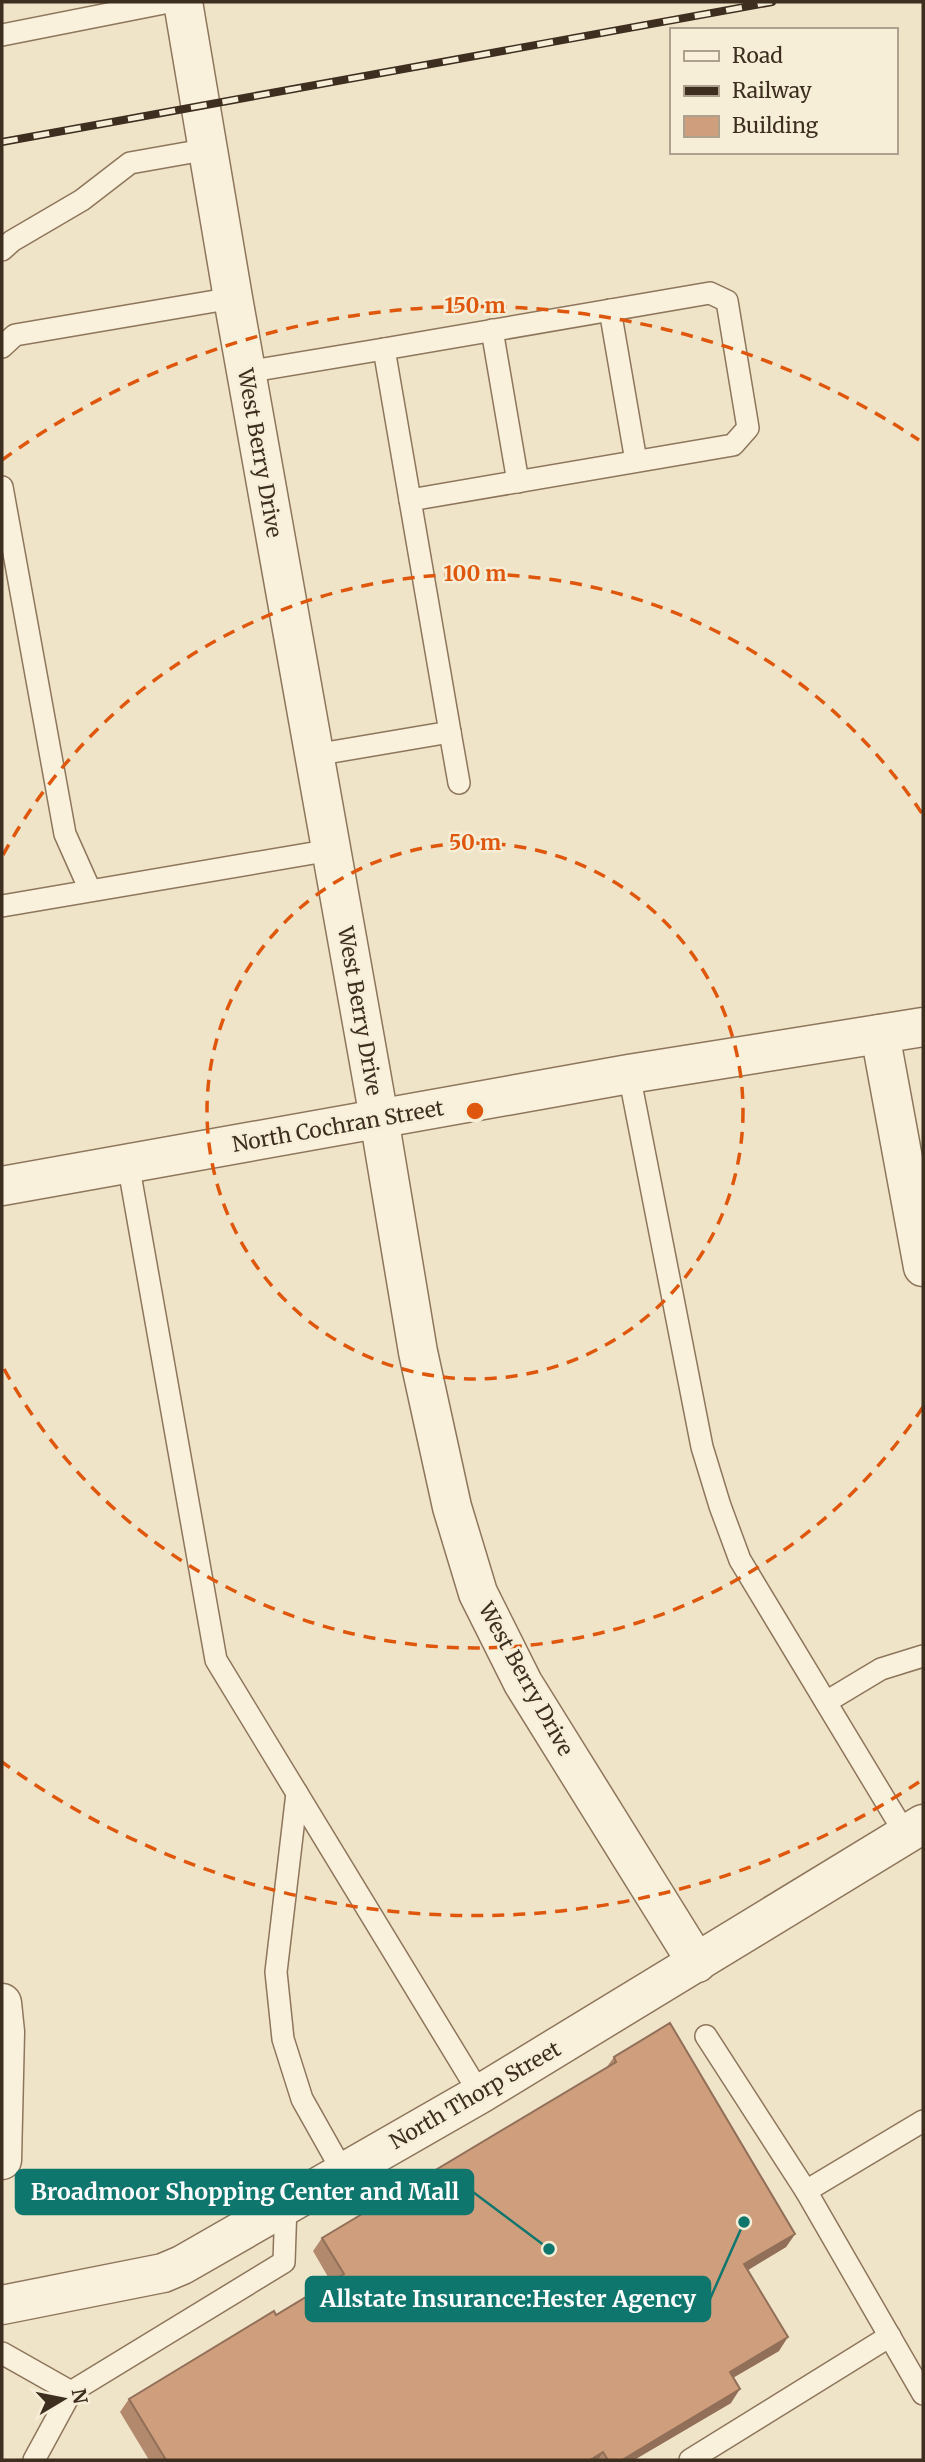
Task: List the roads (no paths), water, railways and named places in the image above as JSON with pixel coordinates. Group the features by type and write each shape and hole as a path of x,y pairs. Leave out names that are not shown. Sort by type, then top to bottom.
{"street":[{"name":"West Berry Drive","path":"183,2 418,1352 452,1507 478,1593 523,1683 696,1962"},
{"name":"North Cochran Street","path":"2,1186 629,1074 923,1027"},
{"path":"880,1034 923,1267"},
{"name":"North Thorp Street","path":"2,2305 163,2273 182,2265 480,2094 915,1830"},
{"path":"2,2160 3,2023"}],"lane":[{"path":"2,35 169,2"},
{"path":"2,250 12,241 82,200 130,163 209,149"},
{"path":"246,372 710,293 727,301 748,428 733,444 410,500"},
{"path":"2,347 15,335 233,298"},
{"path":"610,310 636,461"},
{"path":"492,330 518,482"},
{"path":"384,349 459,783"},
{"path":"2,487 65,834 90,890"},
{"path":"314,755 450,732"},
{"path":"2,906 331,850"},
{"path":"629,1074 702,1447 740,1560 826,1702 915,1830"},
{"path":"128,1163 216,1660 480,2094"},
{"path":"826,1702 881,1669 923,1656"},
{"path":"297,1793 276,1972 283,2039 302,2099 343,2172"},
{"path":"706,2036 806,2192 923,2394"},
{"path":"806,2192 923,2121"},
{"path":"34,2460 71,2392 284,2262 286,2204"},
{"path":"690,2460 890,2336"},
{"path":"2,2353 71,2392"}],"railway":[{"path":"2,142 772,2"}],"place":[{"name":"Allstate Insurance:Hester Agency","path":"744,2222"},
{"name":"Broadmoor Shopping Center and Mall","path":"549,2249"}]}
